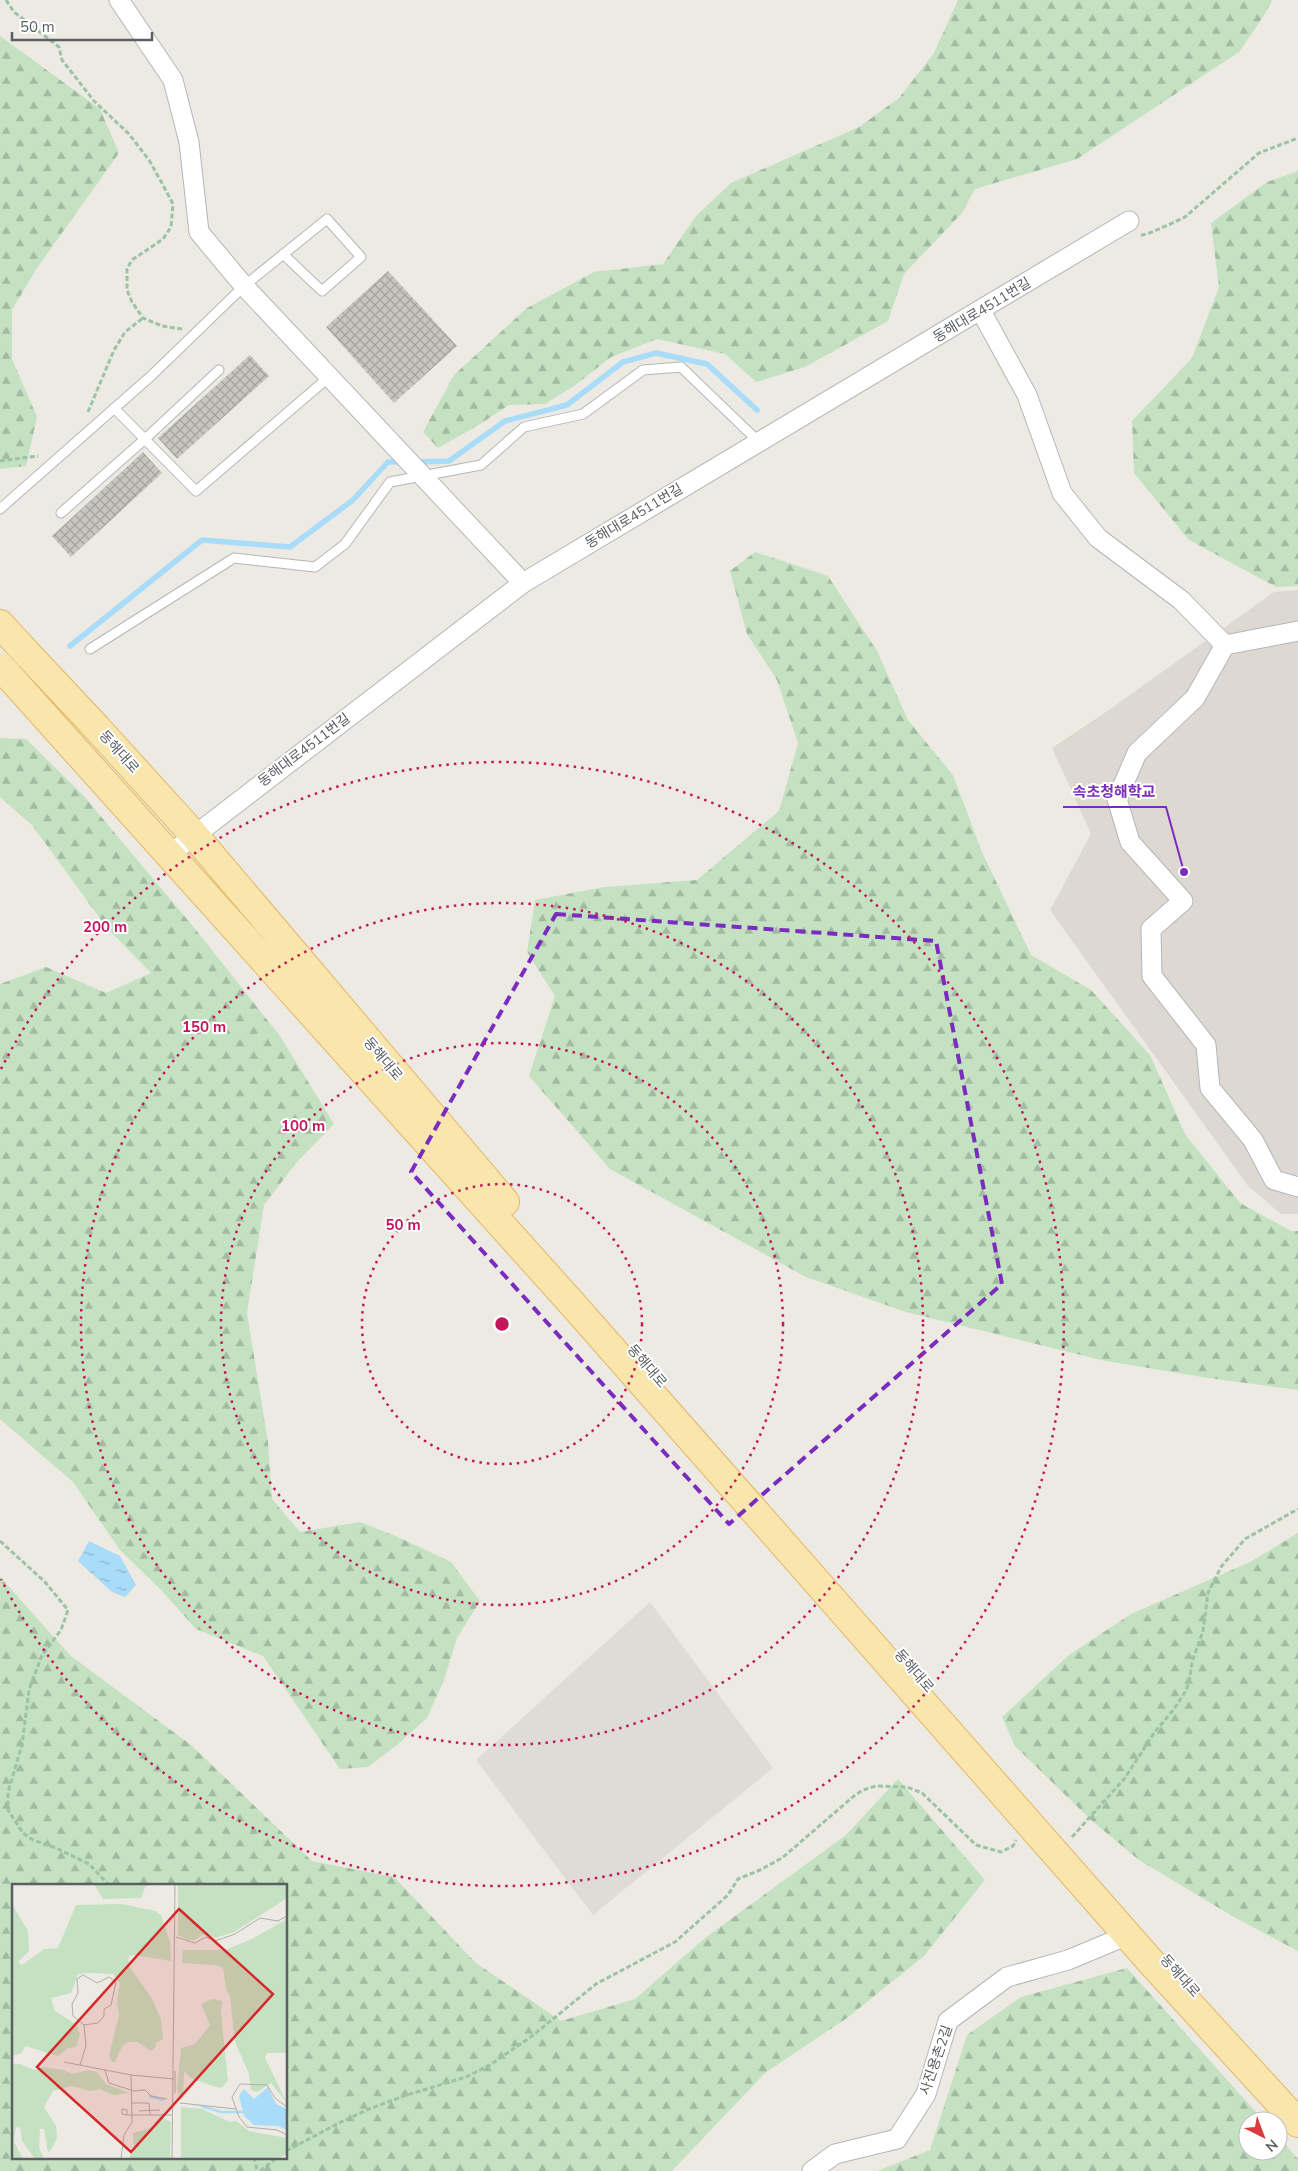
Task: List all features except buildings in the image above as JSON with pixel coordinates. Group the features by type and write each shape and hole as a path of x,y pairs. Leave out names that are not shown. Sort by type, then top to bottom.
{"main road":[{"name":"동해대로","path":"0,624 194,834 499,1196 1143,1935 1298,2105"},
{"name":"동해대로","path":"1,666 576,1308 1025,1819 1298,2123"}],"street":[{"path":"119,0 173,80 189,142 199,232 244,286 523,583"},
{"name":"동해대로4511번길","path":"169,854 523,583 1129,221"},
{"path":"981,311 1027,396 1062,493 1098,538 1181,600 1225,645"},
{"path":"1298,631 1225,645 1194,698 1137,752 1117,799 1130,842 1183,901 1151,929 1152,976 1206,1045 1210,1088 1253,1140 1274,1180 1298,1187"},
{"name":"사진용촌2길","path":"812,2171 835,2154 897,2139 926,2094 948,2021 1007,1977 1068,1960 1128,1935"}],"lane":[{"path":"0,509 114,408 244,286 283,254 326,219 361,257 322,291 283,254"},
{"path":"90,649 234,558 315,567 345,544 390,482 481,465 524,427 583,414 643,370 681,366 759,442"},
{"path":"61,512 145,439 219,370"},
{"path":"114,408 196,490 329,377"}],"path":[{"path":"6,0 14,12 59,47 62,60 94,101 119,124 149,160 173,204 170,227 163,239 132,260 127,269 127,290 132,302 143,318 162,326 198,330"},
{"path":"1108,234 1146,236 1160,227 1174,224 1197,208 1259,153 1298,138"},
{"path":"84,420 94,401 114,350 125,332 143,318"},
{"path":"0,461 40,456"},
{"path":"1065,1844 1125,1778 1154,1733 1185,1692 1189,1683 1192,1662 1204,1631 1208,1593 1221,1567 1245,1539 1298,1510"},
{"path":"0,1541 45,1582 68,1610 61,1630 42,1655 29,1690 22,1745 8,1792 8,1810 23,1833 33,1840 56,1848 89,1864 108,1884"},
{"path":"288,2150 355,2115 404,2096 466,2077 490,2065 532,2036 596,1984 675,1942 728,1895 738,1879 782,1858 863,1790 876,1786 899,1786 922,1793 976,1845 1001,1852 1013,1846 1025,1819"},
{"path":"254,2158 258,2171 277,2158"}],"highlighted area":[{"path":"556,914 936,941 1002,1284 729,1524 411,1172"}],"shaded area":[{"path":"1298,590 1298,1214 1281,1214 1248,1186 1050,910 1091,834 1052,748 1106,712 1274,592"},
{"path":"650,1602 773,1768 593,1915 476,1760"}],"green space":[{"path":"958,0 1272,0 1265,14 1239,52 1077,159 975,189 962,213 904,274 888,321 805,367 756,382 725,354 657,339 611,357 574,386 545,404 509,405 438,448 423,432 454,375 527,308 594,272 663,264 696,216 731,183 859,127 899,98 934,53"},
{"path":"0,36 100,109 119,153 37,268 12,310 12,359 37,417 26,466 0,469"},
{"path":"1298,171 1298,586 1276,587 1189,540 1134,473 1132,421 1192,358 1219,287 1211,223 1267,182"},
{"path":"755,552 828,576 877,651 908,720 953,775 981,850 1031,955 1091,990 1150,1055 1185,1134 1240,1203 1291,1231 1298,1231 1298,1390 1208,1378 1101,1360 906,1312 806,1277 610,1169 529,1076 555,996 527,952 535,900 604,887 697,880 779,811 798,743 777,680 747,634 730,571"},
{"path":"0,738 26,739 83,795 196,930 280,1036 334,1124 296,1163 264,1205 247,1313 268,1442 272,1499 300,1532 360,1522 398,1537 451,1562 480,1601 457,1638 444,1680 427,1718 397,1745 368,1767 340,1769 263,1656 196,1629 161,1590 120,1550 73,1482 0,1419 0,984 46,967 106,993 151,973 107,928 32,825 0,797"},
{"path":"1298,1533 1298,1951 1234,1917 1139,1860 1091,1820 1015,1746 1002,1717 1069,1655 1131,1614 1250,1562"},
{"path":"0,1577 71,1656 191,1745 312,1861 394,1877 476,1963 561,2021 635,1999 705,1938 846,1835 898,1779 985,1880 924,1956 847,2018 765,2073 672,2171 0,2171"},
{"path":"1127,1968 1255,2111 1238,2111 1238,2161 1288,2161 1288,2148 1298,2159 1298,2171 877,2171 930,2150 967,2035 1021,1997"}],"water":[{"path":"89,1541 120,1556 136,1585 125,1597 112,1592 78,1561"}],"waterway":[{"path":"416,462 449,461 505,421 567,405 623,362 656,353 707,364 757,410"},
{"path":"70,646 202,540 290,547 353,500 388,462 404,462"}],"place":[{"name":"속초청해학교","path":"1184,872"}]}
